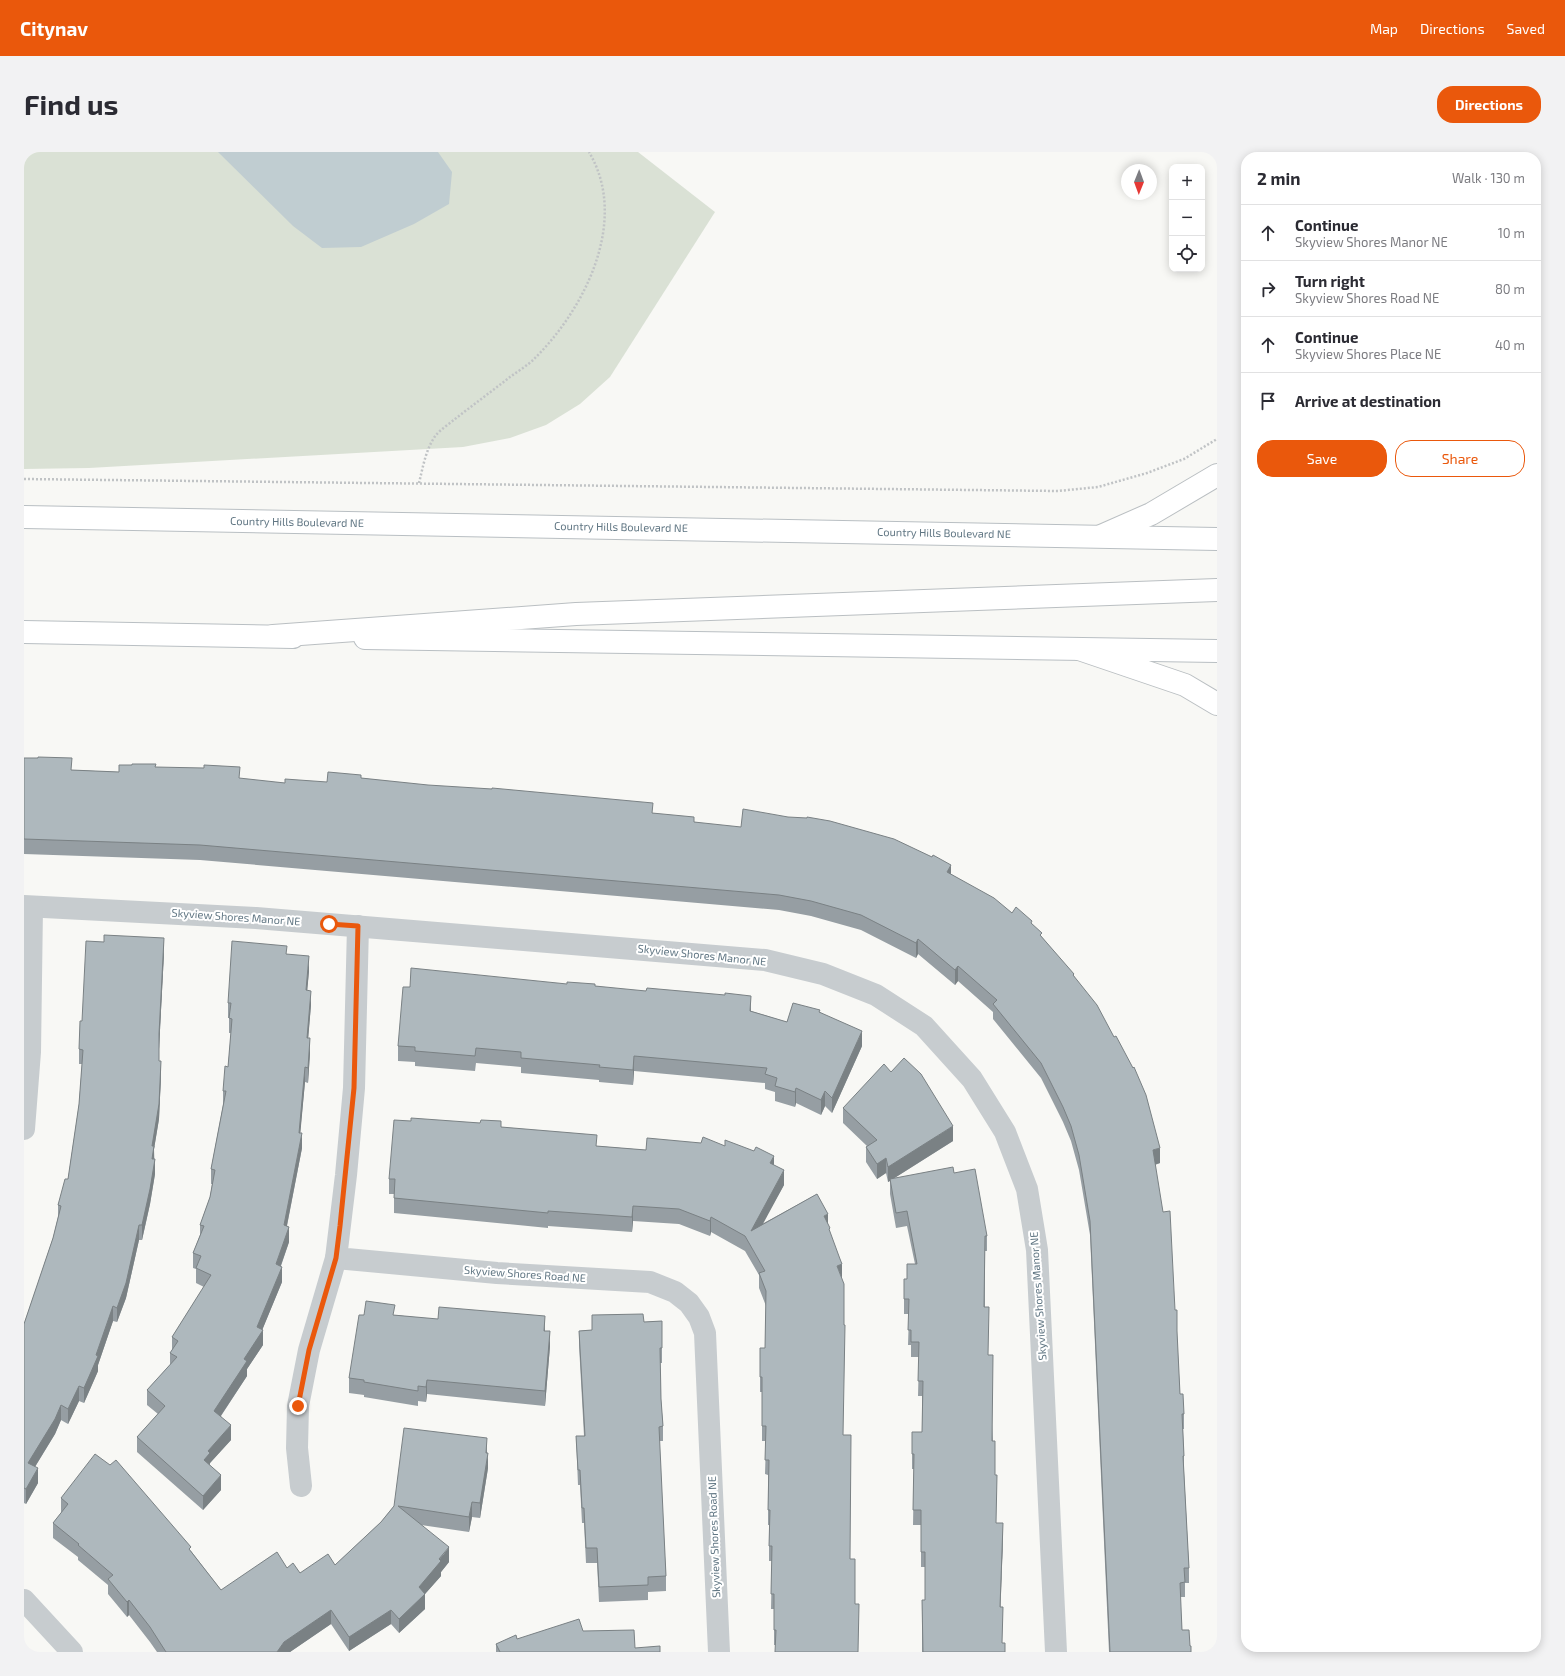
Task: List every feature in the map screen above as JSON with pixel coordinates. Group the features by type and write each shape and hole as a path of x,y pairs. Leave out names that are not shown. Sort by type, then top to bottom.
{"main road":[{"path":"1102,536 1151,514 1217,475"},
{"name":"Country Hills Boulevard NE","path":"24,517 1217,539"},
{"path":"273,636 576,614 1217,590"},
{"path":"24,632 1217,651"},
{"path":"1079,649 1184,686 1217,704"}],"street":[{"name":"Skyview Shores Manor NE","path":"28,907 241,917 765,960 823,974 876,995 924,1026 972,1079 1006,1132 1027,1189 1037,1258 1056,1652"},
{"path":"24,1129 30,1052 28,907"},
{"path":"301,1486 297,1448 298,1406 309,1350 336,1258 346,1175 354,1088 358,926"},
{"name":"Skyview Shores Road NE","path":"336,1258 497,1273 650,1282 675,1292 689,1303 699,1317 705,1333 719,1652"},
{"path":"24,1600 72,1652"}],"path":[{"path":"419,483 425,457 437,435 464,412 532,361 565,323 588,285 601,245 606,205 596,165 589,152"},
{"path":"24,479 1058,491 1098,487 1147,473 1184,459 1217,439"}],"shaded area":[{"path":"24,152 638,152 715,212 610,377 580,404 546,425 510,438 463,447 89,468 24,469"},
{"path":"218,152 438,152 452,172 449,204 414,224 361,247 322,248 293,226"}],"building":[{"path":"24,758 72,758 71,770 119,772 119,765 132,764 156,764 155,767 204,768 204,765 240,767 239,778 285,783 285,779 327,782 328,772 361,775 361,778 428,785 492,788 653,803 652,813 694,817 694,822 741,827 743,809 788,817 807,817 830,821 894,839 932,857 933,855 951,865 947,872 994,898 1012,913 1016,907 1032,921 1031,923 1042,933 1040,935 1074,974 1073,975 1097,1005 1114,1037 1116,1036 1133,1068 1134,1067 1146,1095 1160,1148 1153,1150 1163,1212 1170,1211 1175,1310 1177,1310 1180,1394 1183,1394 1183,1456 1189,1568 1184,1568 1185,1582 1180,1583 1182,1630 1189,1630 1191,1652 1110,1652 1090,1221 1079,1155 1071,1126 1041,1063 993,1004 997,1000 958,966 955,970 918,939 916,943 861,915 811,901 779,895 200,845 24,839"},
{"path":"104,935 164,938 159,1034 159,1061 161,1061 159,1104 152,1146 154,1146 152,1159 155,1159 142,1225 139,1225 126,1283 117,1308 113,1306 96,1355 98,1356 84,1388 79,1386 68,1409 61,1405 55,1419 28,1463 38,1468 26,1489 24,1488 24,1324 53,1238 61,1206 58,1205 65,1179 68,1179 79,1104 83,1050 79,1049 80,1021 82,1021 86,941 104,942"},
{"path":"232,941 287,946 286,954 309,956 306,990 311,991 307,1038 310,1038 308,1068 305,1067 299,1133 302,1133 284,1225 289,1227 276,1264 282,1267 257,1327 263,1330 244,1359 247,1361 214,1411 231,1425 208,1451 210,1453 204,1460 221,1475 203,1496 137,1437 165,1406 147,1390 177,1357 170,1353 178,1341 172,1337 211,1275 196,1268 201,1256 193,1253 204,1226 200,1225 210,1197 215,1170 211,1169 226,1091 223,1091 225,1066 228,1067 232,1019 229,1018 231,1003 228,1003"},
{"path":"411,968 567,984 567,982 595,984 595,986 646,991 647,988 751,996 750,1011 787,1022 793,1003 820,1010 819,1012 862,1031 832,1098 825,1091 821,1100 796,1088 795,1092 775,1086 777,1078 765,1074 767,1068 634,1056 633,1070 599,1067 600,1065 521,1058 521,1052 476,1048 475,1056 415,1051 415,1047 398,1046 403,987 410,987"},
{"path":"904,1058 921,1074 953,1126 888,1167 886,1158 877,1164 866,1147 877,1140 843,1108 884,1064 891,1072"},
{"path":"411,1118 480,1123 481,1120 501,1121 501,1127 597,1135 596,1146 646,1150 647,1138 701,1143 703,1137 725,1146 725,1140 754,1151 756,1147 774,1156 770,1163 784,1170 751,1231 817,1194 828,1214 824,1216 830,1228 829,1229 842,1264 837,1266 844,1284 845,1325 843,1435 851,1435 850,1559 855,1559 855,1604 859,1604 858,1652 775,1652 776,1630 774,1630 774,1594 771,1594 772,1546 769,1546 769,1460 765,1460 766,1426 762,1426 762,1377 760,1377 760,1348 765,1348 766,1291 759,1273 765,1271 745,1236 711,1217 710,1221 679,1209 633,1206 632,1217 548,1211 548,1213 394,1198 395,1179 389,1179 394,1120 411,1121"},
{"path":"953,1167 954,1173 975,1169 987,1236 985,1236 984,1307 989,1307 988,1355 993,1355 992,1441 995,1441 995,1475 997,1475 996,1523 1003,1523 1000,1607 1003,1607 1002,1643 1005,1643 1005,1652 923,1652 922,1600 925,1600 925,1552 921,1552 921,1510 913,1510 914,1454 912,1454 912,1432 922,1432 923,1381 918,1381 919,1342 911,1342 911,1330 908,1330 909,1299 904,1299 904,1279 907,1279 907,1264 917,1264 907,1211 896,1213 890,1179"},
{"path":"366,1301 395,1305 393,1315 438,1319 439,1307 545,1316 544,1331 550,1331 545,1391 427,1380 426,1387 418,1386 418,1391 349,1378 359,1315 364,1315"},
{"path":"643,1314 644,1322 662,1321 662,1348 660,1348 663,1426 659,1427 666,1576 648,1577 648,1585 599,1587 597,1548 586,1548 584,1508 582,1508 580,1470 578,1470 576,1436 585,1436 579,1331 592,1330 592,1315"},
{"path":"404,1428 487,1438 486,1453 488,1453 480,1503 472,1502 469,1517 398,1506 449,1547 439,1559 441,1561 419,1587 425,1594 399,1619 391,1610 349,1637 331,1610 284,1642 277,1652 166,1652 150,1627 129,1600 127,1602 108,1579 113,1575 53,1523 68,1504 61,1498 95,1454 110,1465 116,1460 191,1547 189,1549 221,1590 277,1552 287,1568 293,1563 300,1573 328,1554 335,1565 381,1522 394,1506"},
{"path":"579,1619 583,1631 634,1630 635,1648 660,1646 660,1652 500,1652 496,1644 516,1635 517,1639"}],"route":[{"path":"298,1406 309,1350 336,1258 346,1175 354,1088 358,926 329,924"}]}
